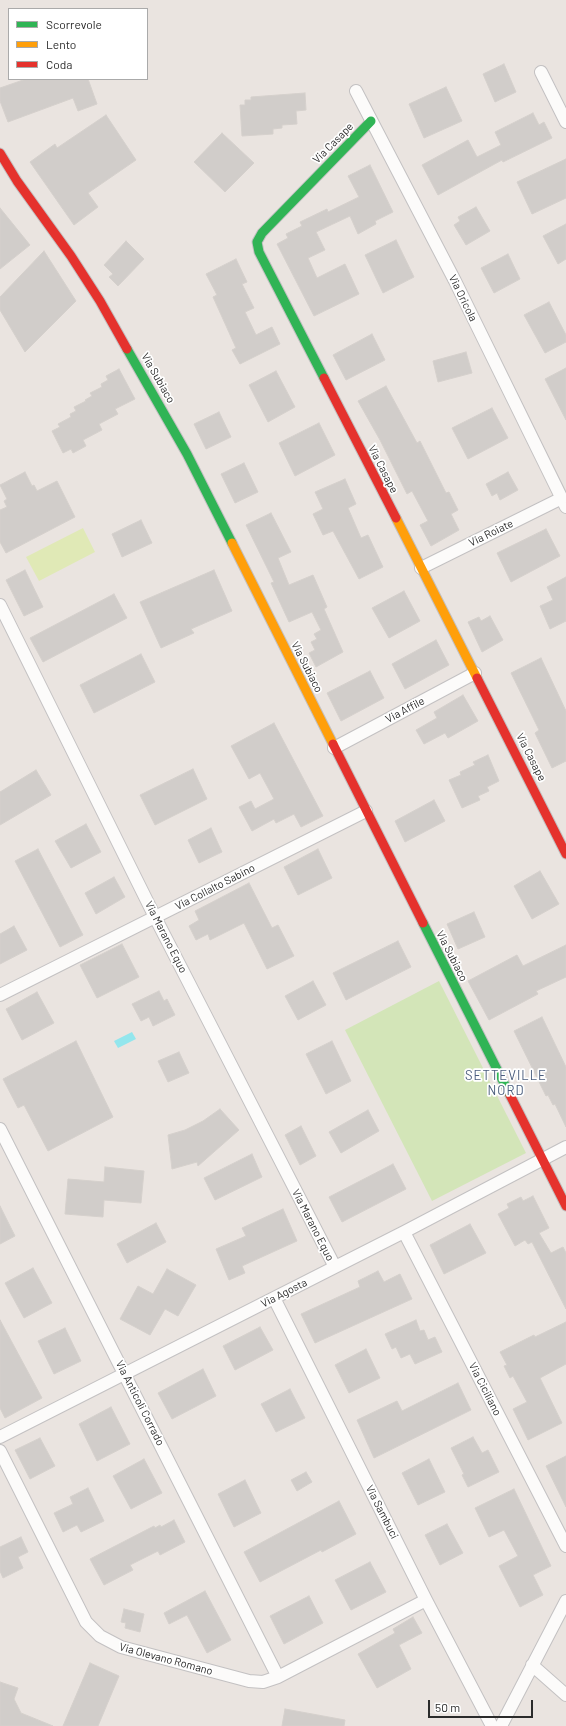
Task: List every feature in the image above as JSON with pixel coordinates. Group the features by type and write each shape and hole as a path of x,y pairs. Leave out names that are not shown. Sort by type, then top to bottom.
{"street":[{"path":"541,72 566,122"},
{"name":"Via Oricola","path":"356,91 455,281 564,503"},
{"name":"Via Casape","path":"372,121 262,233 257,242 259,252 566,854"},
{"name":"Via Subiaco","path":"0,153 17,181 71,256 100,301 152,390 187,454 366,812 566,1206"},
{"name":"Via Roiate","path":"421,568 564,503"},
{"name":"Via Marano Equo","path":"0,605 155,917 335,1267"},
{"name":"Via Affile","path":"334,748 475,673"},
{"name":"Via Collalto Sabino","path":"0,995 366,812"},
{"name":"Via Anticoli Corrado","path":"0,1129 278,1677"},
{"name":"Via Agosta","path":"0,1436 404,1232 566,1146"},
{"name":"Via Ciciliano","path":"404,1232 566,1546"},
{"name":"Via Sambuci","path":"274,1298 426,1600 492,1726"},
{"name":"Via Olevano Romano","path":"0,1450 83,1616 90,1627 100,1636 121,1647 249,1681 263,1682 278,1677 426,1600"},
{"path":"500,1726 566,1601"},
{"path":"532,1664 566,1695"}],"green space":[{"path":"83,528 95,552 39,581 26,557"},
{"path":"439,981 526,1153 432,1201 345,1030"}],"water":[{"path":"132,1032 136,1039 118,1048 114,1041"}],"building":[{"path":"504,64 516,92 495,102 483,74"},
{"path":"23,80 88,80 97,104 78,111 73,98 8,122 0,101 0,88"},
{"path":"446,87 462,121 424,138 409,104"},
{"path":"305,93 306,110 296,111 297,124 282,125 282,128 273,129 273,134 242,136 240,105 245,105 245,100 251,100 251,97"},
{"path":"533,113 539,125 544,122 552,138 503,162 502,160 438,195 422,165 468,140 477,157 501,145 495,132"},
{"path":"106,115 136,160 88,193 98,207 74,225 30,162 55,144 57,148"},
{"path":"222,133 254,163 225,192 194,162"},
{"path":"566,159 566,198 532,214 517,182"},
{"path":"370,165 393,212 375,221 376,224 358,234 350,216 316,232 325,250 308,258 317,278 345,264 359,294 314,316 277,244 288,238 286,234 302,226 300,222 327,209 328,212 359,197 348,176"},
{"path":"476,207 490,231 466,245 454,225 460,221 458,217"},
{"path":"0,208 30,245 0,269"},
{"path":"566,224 566,259 558,264 543,236"},
{"path":"396,240 414,277 383,293 365,255"},
{"path":"126,241 144,259 118,286 109,277 113,274 104,265"},
{"path":"44,251 76,301 25,352 0,310 0,297"},
{"path":"508,254 520,279 494,293 481,268"},
{"path":"236,259 247,282 242,284 254,308 245,312 256,335 272,327 280,344 240,364 232,350 236,348 213,297 217,295 206,274"},
{"path":"549,302 566,335 566,342 545,353 524,315"},
{"path":"372,334 385,360 346,380 333,355"},
{"path":"466,352 472,373 438,382 433,361"},
{"path":"566,368 566,420 545,379"},
{"path":"119,369 135,399 115,409 118,414 99,424 102,430 83,440 86,446 73,453 71,449 63,453 52,431 60,427 58,424 71,417 70,414 76,411 74,407 92,396 90,393 102,387 101,384 108,380 106,376"},
{"path":"276,371 295,407 268,422 249,385"},
{"path":"386,386 417,443 420,441 446,493 449,492 458,510 451,514 459,530 431,546 420,525 428,521 412,491 407,494 380,440 358,401"},
{"path":"492,408 508,438 468,459 452,428"},
{"path":"219,412 231,437 206,449 194,424"},
{"path":"319,423 335,455 295,476 279,443"},
{"path":"244,463 258,492 235,503 221,474"},
{"path":"25,472 32,486 34,485 37,491 57,481 75,517 6,553 0,542 0,510 7,507 4,501 7,499 0,485"},
{"path":"508,472 518,490 500,500 497,493 492,496 486,484"},
{"path":"345,479 356,504 348,508 361,538 368,535 383,567 359,579 333,531 323,535 313,514 323,509 315,492"},
{"path":"271,513 291,552 278,558 289,585 313,575 327,607 324,609 343,652 316,667 309,653 315,650 311,642 317,639 314,634 321,630 312,612 289,622 271,583 274,582 246,525"},
{"path":"141,520 152,543 122,557 112,534"},
{"path":"546,529 560,556 511,582 497,553"},
{"path":"25,570 43,607 24,616 6,580"},
{"path":"214,570 232,611 191,629 194,633 161,648 140,602"},
{"path":"566,577 566,621 550,629 540,606 553,600 547,587"},
{"path":"404,591 420,621 389,638 372,608"},
{"path":"114,594 127,618 43,662 30,638"},
{"path":"490,616 503,640 482,652 468,622 479,617 481,621"},
{"path":"436,640 449,665 405,689 392,664"},
{"path":"141,654 155,682 94,713 80,685"},
{"path":"541,658 566,711 566,761 552,768 535,733 539,730 511,673"},
{"path":"370,671 384,698 341,721 327,693"},
{"path":"463,695 478,721 448,738 445,733 424,744 416,730 437,718 434,712"},
{"path":"274,723 323,816 301,827 294,814 276,823 274,819 252,831 239,807 251,801 255,809 274,799 260,773 249,779 231,746"},
{"path":"488,755 499,781 487,787 489,791 478,796 480,800 462,808 449,780 461,775 460,772 475,765 473,762"},
{"path":"193,769 207,799 155,825 140,795"},
{"path":"36,770 51,795 0,825 0,792"},
{"path":"434,800 445,821 405,842 395,821"},
{"path":"86,824 101,852 71,868 55,841"},
{"path":"211,828 222,852 199,863 188,840"},
{"path":"38,849 83,935 60,947 15,861"},
{"path":"318,849 332,878 298,895 284,867"},
{"path":"540,871 559,904 532,919 514,886"},
{"path":"114,877 125,897 96,914 85,893"},
{"path":"249,883 272,928 278,925 294,956 267,969 244,923 210,940 208,934 196,940 189,926 199,920 195,911"},
{"path":"474,912 485,937 458,949 447,924"},
{"path":"14,926 27,950 0,964 0,934"},
{"path":"398,941 411,967 346,1000 333,973"},
{"path":"122,944 139,977 97,998 80,965"},
{"path":"566,945 566,977 536,991 538,994 489,1020 468,981 517,955 523,966"},
{"path":"313,981 326,1005 298,1020 285,996"},
{"path":"159,991 164,1001 167,999 175,1015 153,1026 149,1017 141,1021 132,1004"},
{"path":"37,992 54,1023 22,1040 6,1009"},
{"path":"542,1017 566,1067 566,1127 555,1104 553,1105 548,1095 546,1096 514,1031"},
{"path":"76,1041 113,1117 48,1151 24,1105 18,1108 3,1079"},
{"path":"332,1041 351,1081 326,1094 306,1054"},
{"path":"179,1052 189,1073 168,1082 158,1061"},
{"path":"220,1109 239,1130 198,1166 197,1162 172,1169 168,1135 185,1130 203,1121"},
{"path":"368,1110 379,1131 341,1153 329,1132"},
{"path":"301,1126 316,1156 300,1165 285,1135"},
{"path":"252,1154 262,1177 215,1200 204,1178"},
{"path":"393,1164 406,1189 342,1222 329,1197"},
{"path":"105,1167 144,1171 141,1203 104,1200 103,1217 65,1214 68,1179 104,1182"},
{"path":"533,1196 549,1228 539,1233 551,1253 563,1247 566,1253 566,1309 532,1242 528,1244 525,1240 515,1246 498,1214 509,1208 507,1204 521,1197 523,1201"},
{"path":"0,1206 15,1236 0,1244"},
{"path":"283,1209 297,1241 242,1266 245,1273 229,1280 216,1249 246,1236 242,1228"},
{"path":"156,1223 166,1242 127,1263 117,1244"},
{"path":"470,1224 486,1253 444,1274 430,1245"},
{"path":"33,1268 52,1303 24,1318 5,1283"},
{"path":"167,1269 196,1285 178,1316 165,1309 150,1335 120,1319 138,1286 153,1294"},
{"path":"378,1271 384,1282 400,1274 412,1299 315,1343 301,1314 360,1287 358,1281"},
{"path":"0,1320 42,1398 5,1418 0,1408"},
{"path":"416,1320 420,1331 424,1330 428,1340 435,1337 442,1352 415,1364 410,1354 401,1358 396,1347 392,1349 385,1334"},
{"path":"566,1322 566,1364 540,1378 562,1423 528,1440 513,1409 527,1402 513,1376 510,1378 504,1366 507,1365 500,1352 534,1335 535,1337"},
{"path":"260,1327 273,1350 235,1370 223,1346"},
{"path":"65,1328 81,1361 54,1374 38,1341"},
{"path":"366,1349 380,1378 349,1393 335,1365"},
{"path":"203,1369 216,1396 172,1419 158,1393"},
{"path":"458,1383 471,1410 374,1458 357,1420 397,1401 402,1411"},
{"path":"290,1389 305,1418 276,1432 261,1404"},
{"path":"111,1407 130,1444 97,1461 79,1424"},
{"path":"473,1437 482,1453 488,1450 499,1472 468,1487 462,1475 464,1474 451,1448"},
{"path":"40,1438 55,1466 30,1479 15,1450"},
{"path":"566,1456 566,1507 546,1466"},
{"path":"144,1459 162,1493 131,1509 113,1476"},
{"path":"429,1459 445,1492 418,1505 402,1473"},
{"path":"306,1472 312,1482 297,1491 291,1480"},
{"path":"245,1480 261,1513 234,1527 218,1494"},
{"path":"88,1488 104,1521 81,1532 77,1525 63,1532 54,1513 73,1504 70,1497"},
{"path":"514,1489 551,1566 533,1575 543,1595 520,1607 499,1566 518,1556 504,1530 489,1537 475,1508"},
{"path":"339,1501 356,1534 322,1552 321,1550 260,1582 244,1552"},
{"path":"174,1520 185,1542 160,1555 158,1551 130,1565 133,1570 104,1585 90,1559 154,1526 155,1528 160,1525 161,1527"},
{"path":"447,1524 463,1553 440,1565 425,1535"},
{"path":"21,1537 28,1552 18,1557 23,1568 3,1578 0,1571 0,1547"},
{"path":"370,1562 386,1592 351,1610 335,1580"},
{"path":"205,1591 231,1640 207,1653 187,1615 169,1624 164,1613"},
{"path":"309,1596 323,1623 284,1644 270,1616"},
{"path":"124,1609 144,1614 140,1632 125,1628 126,1623 121,1622"},
{"path":"413,1617 422,1633 399,1645 411,1669 377,1688 358,1654 395,1633 393,1629"},
{"path":"90,1663 119,1676 98,1726 63,1726"},
{"path":"0,1682 18,1688 14,1699 21,1713 53,1726 0,1726"},
{"path":"285,1709 345,1720 344,1726 282,1726"}],"traffic: fast":[{"path":"324,378 259,252 257,242 262,233 371,121"},
{"path":"127,349 187,454 232,543"},
{"path":"423,923 510,1095"}],"traffic: slow":[{"path":"396,518 477,678"},
{"path":"232,543 333,744"}],"traffic: jam":[{"path":"0,153 17,181 71,256 100,301 127,349"},
{"path":"324,378 396,518"},
{"path":"477,678 566,854"},
{"path":"333,744 423,923"},
{"path":"510,1095 566,1206"}],"district":[{"name":"SETTEVILLE NORD","path":"506,1084"}]}
